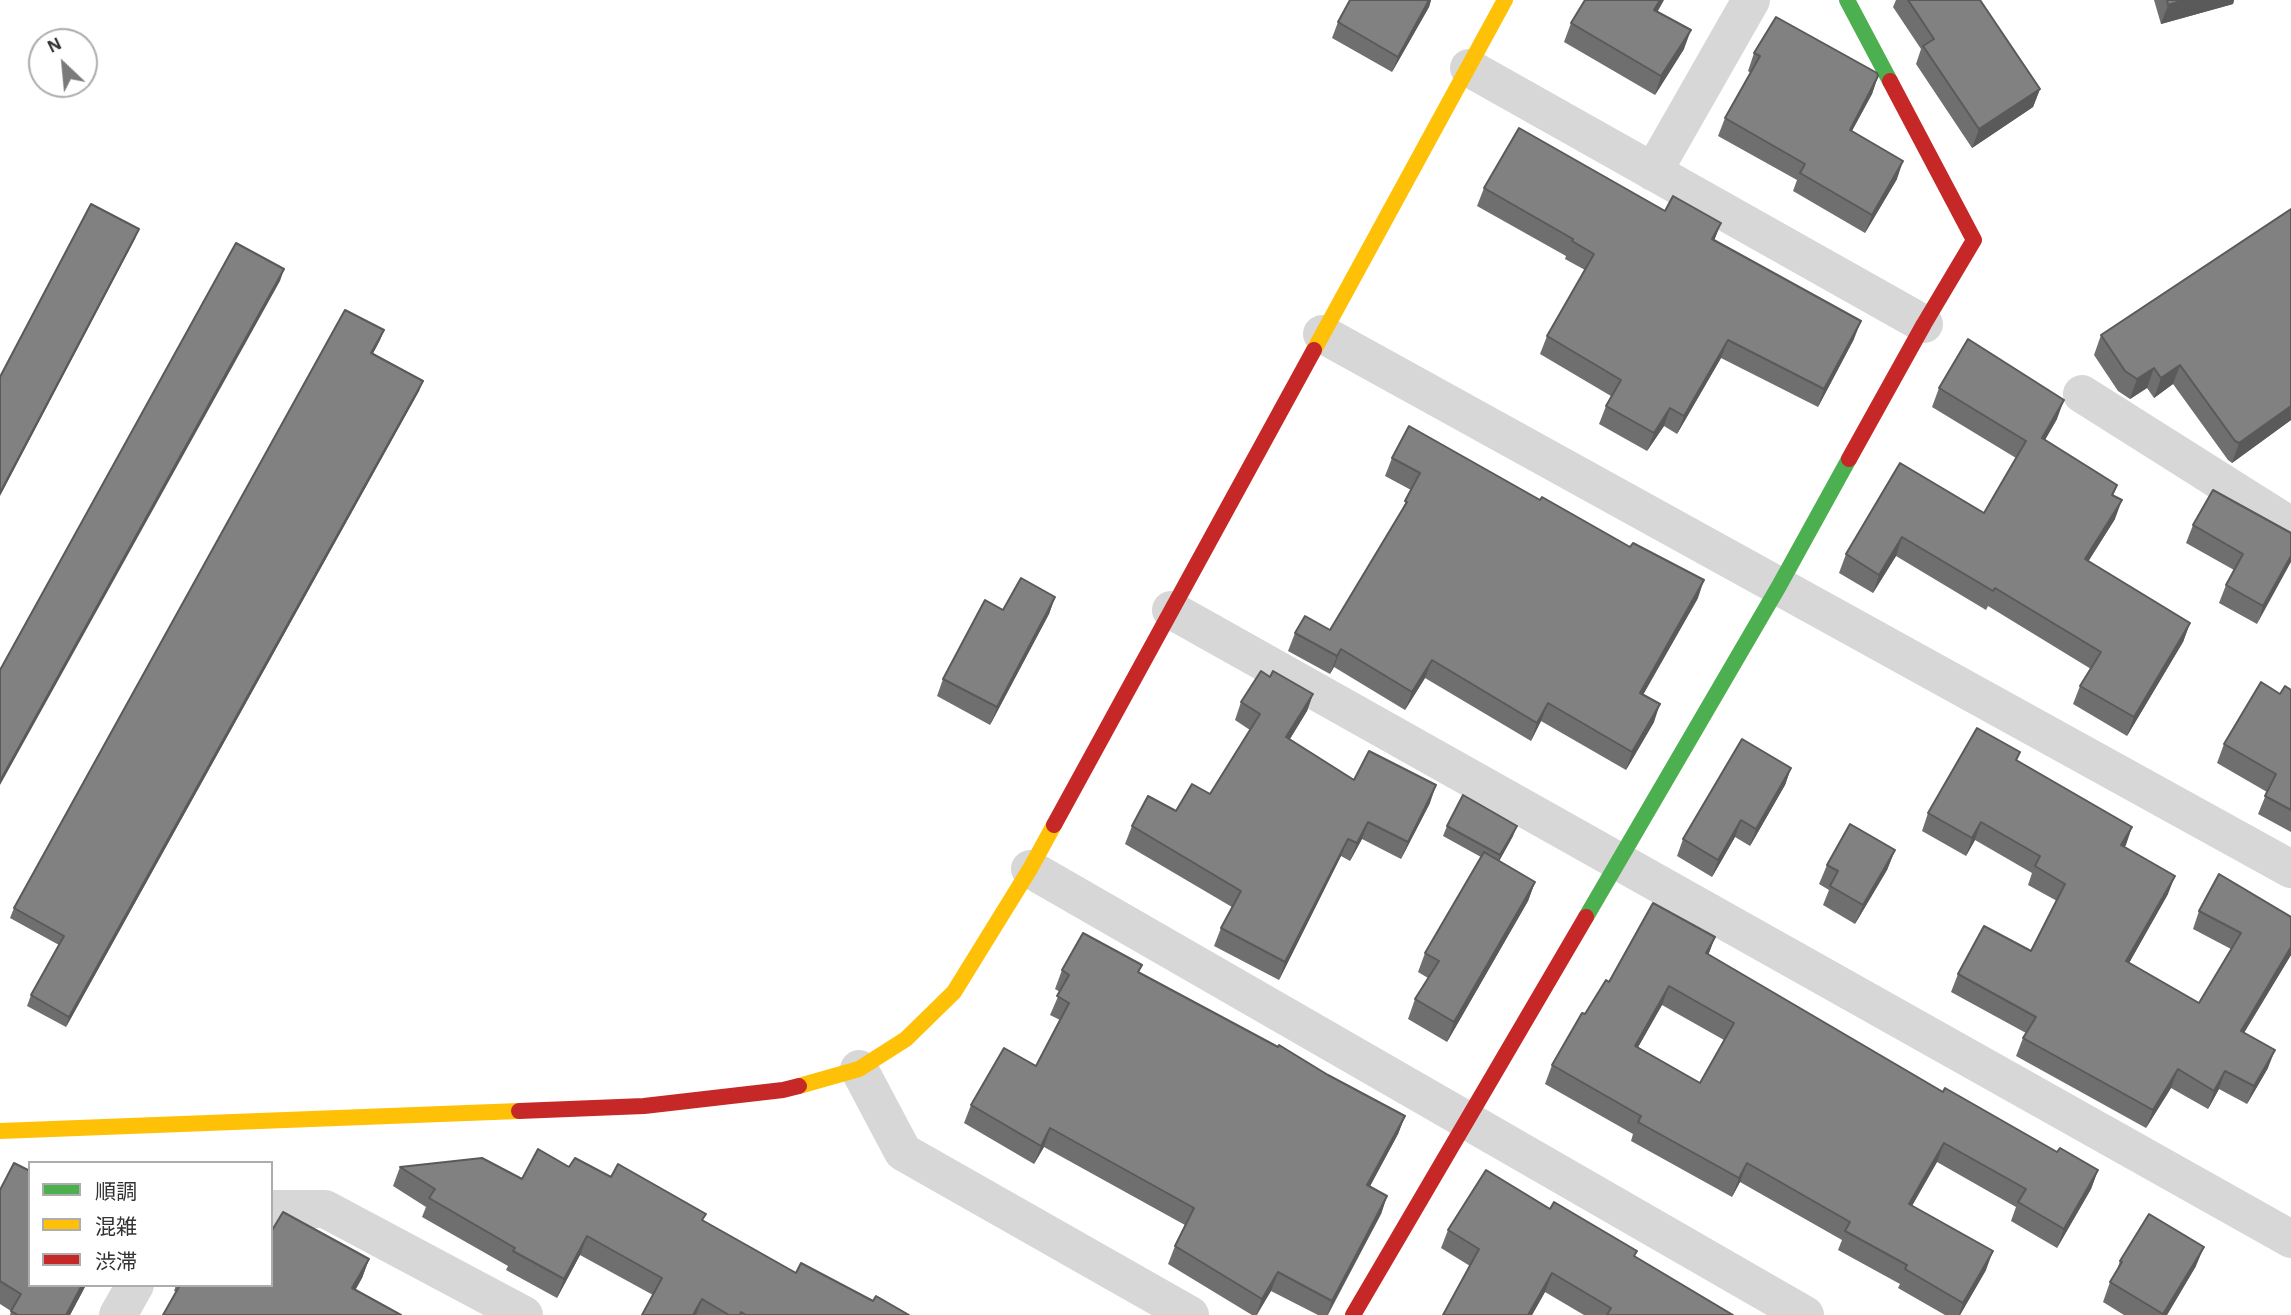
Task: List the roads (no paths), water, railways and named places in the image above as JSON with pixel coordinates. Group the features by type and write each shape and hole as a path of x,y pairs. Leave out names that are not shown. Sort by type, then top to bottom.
{"street":[{"path":"0,1131 644,1106 783,1090 859,1069 906,1039 954,992 1030,869 1505,0"},
{"path":"1653,172 1751,0"},
{"path":"1353,1315 1779,586 1924,324 1974,240 1847,0"},
{"path":"1469,68 1924,324"},
{"path":"1322,334 2291,869"},
{"path":"2082,394 2291,526"},
{"path":"1171,610 2291,1239"},
{"path":"1030,869 1805,1315"},
{"path":"859,1069 903,1152 1190,1315"},
{"path":"273,1209 325,1209 524,1315"},
{"path":"118,1315 134,1287"}]}
